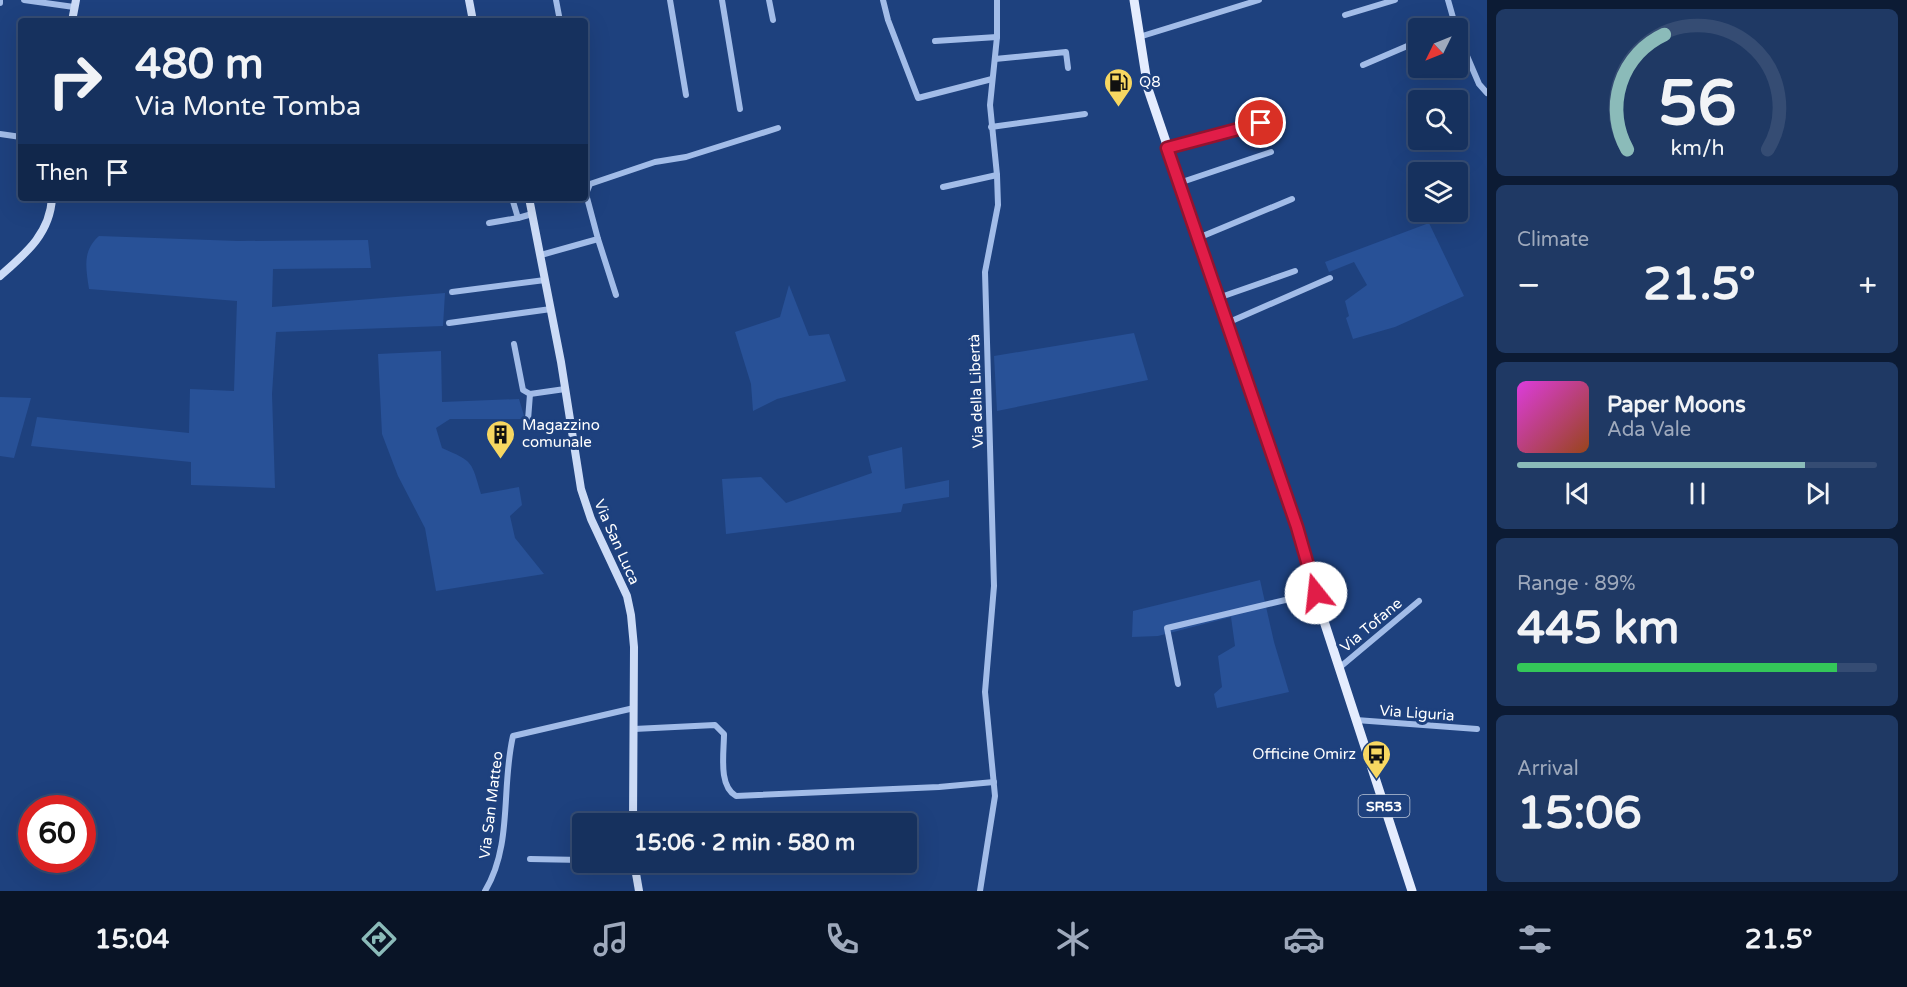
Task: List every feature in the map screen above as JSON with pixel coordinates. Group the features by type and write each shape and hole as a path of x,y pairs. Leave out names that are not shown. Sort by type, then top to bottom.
{"main road":[{"name":"SR53","path":"1134,0 1148,89 1297,527 1339,668 1412,891"}],"street":[{"path":"24,0 75,4"},
{"path":"469,0 473,18"},
{"path":"556,0 559,18"},
{"path":"670,0 686,95"},
{"path":"722,0 740,108"},
{"path":"769,0 773,20"},
{"path":"883,0 888,20 918,98 992,79"},
{"name":"Via della Libertà","path":"980,891 995,796 985,692 994,586 985,272 998,206 991,127 997,0"},
{"path":"1139,37 1259,0"},
{"path":"1345,15 1395,0"},
{"path":"1448,0 1452,18"},
{"path":"935,41 997,37"},
{"path":"1363,65 1408,45"},
{"path":"995,59 1066,52 1068,68"},
{"path":"1468,58 1479,84 1487,93"},
{"path":"991,127 1085,114"},
{"path":"1167,148 1261,123"},
{"path":"588,189 590,184 655,162 686,157 778,128"},
{"path":"0,134 18,137"},
{"path":"1179,183 1271,152"},
{"path":"943,187 997,175"},
{"path":"1198,238 1292,199"},
{"path":"0,276 38,239 48,218 51,201"},
{"path":"513,201 518,218"},
{"name":"Via San Luca","path":"530,201 585,504 627,596 634,647 633,813"},
{"path":"588,201 616,295"},
{"path":"489,223 532,214"},
{"path":"541,255 598,239"},
{"path":"1218,298 1295,271"},
{"path":"1227,323 1330,278"},
{"path":"452,292 545,280"},
{"path":"449,323 551,309"},
{"path":"514,344 523,390 530,394 565,389"},
{"path":"528,420 530,394"},
{"path":"1178,684 1167,628 1316,593"},
{"name":"Via Tofane","path":"1339,668 1419,601"},
{"name":"Via San Matteo","path":"485,891 492,880 500,851 513,736 634,708"},
{"name":"Via Liguria","path":"1356,720 1477,729"},
{"path":"634,729 715,725 724,734 724,783 729,792 736,796 939,787 994,782"},
{"path":"530,860 572,860"},
{"path":"636,873 639,891"}],"shaded area":[{"path":"1429,223 1464,296 1395,327 1353,339 1346,318 1349,316 1345,301 1367,285 1354,262 1329,272 1325,262"},
{"path":"99,236 238,241 368,240 371,268 273,269 272,307 445,293 443,326 276,332 272,394 275,488 191,485 191,462 31,446 37,417 189,433 190,389 234,391 237,301 89,289 86,260 90,248"},
{"path":"789,285 809,336 829,334 846,381 777,399 753,411 751,384 735,332 780,317"},
{"path":"1134,333 1148,380 997,411 994,356"},
{"path":"441,351 442,402 519,399 525,419 450,419 436,428 442,448 460,456 470,464 481,494 519,487 522,505 510,516 515,538 544,574 436,591 425,528 398,476 382,434 378,354"},
{"path":"0,397 31,398 14,458 0,456"},
{"path":"902,447 905,489 949,480 949,497 903,504 901,512 726,534 722,479 761,477 786,503 872,473 868,456"},
{"path":"1260,580 1274,642 1289,692 1217,708 1214,694 1222,687 1218,656 1235,646 1231,617 1158,636 1132,637 1133,611"}],"place":[{"name":"Q8","path":"1118,108"},
{"name":"Magazzino comunale","path":"501,460"},
{"name":"Officine Omirz","path":"1377,780"}],"route":[{"path":"1261,123 1167,148 1297,527 1316,593"}]}
